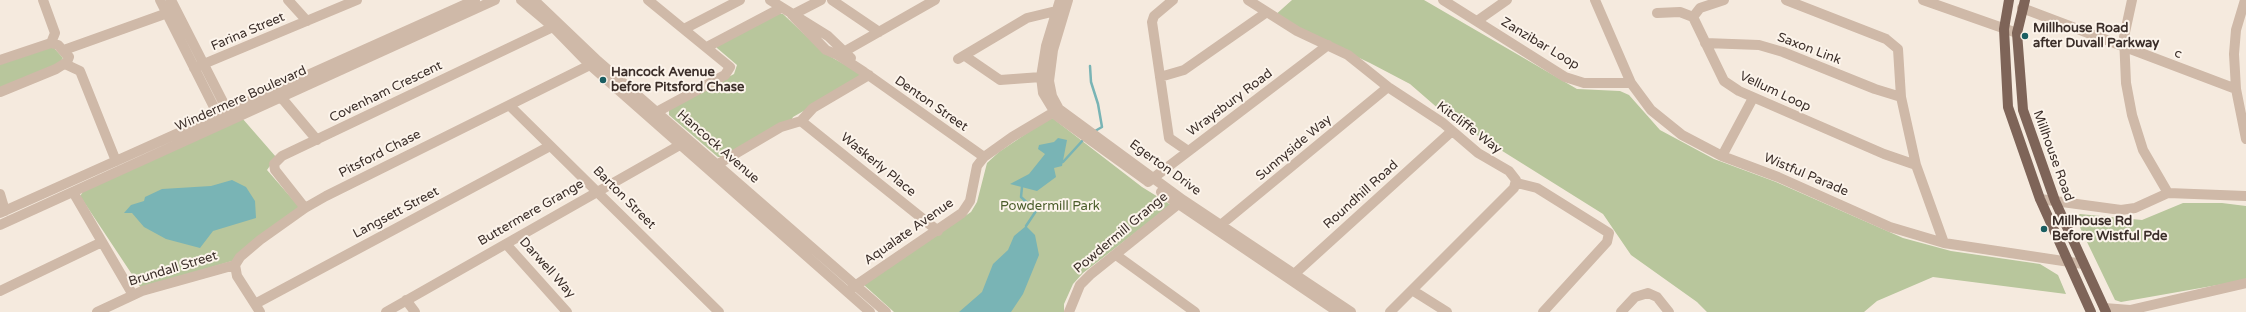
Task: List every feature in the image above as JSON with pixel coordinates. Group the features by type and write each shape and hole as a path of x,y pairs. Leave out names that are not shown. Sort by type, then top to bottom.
{"main road":[{"name":"Millhouse Road","path":"2009,0 2004,28 2008,106 2040,199 2070,262 2091,312"},
{"name":"Millhouse Road","path":"2023,4 2017,33 2023,110 2055,202 2105,310"},
{"path":"2008,106 2023,110"}],"street":[{"path":"43,0 55,33 51,43"},
{"path":"160,0 219,119"},
{"path":"171,0 231,114"},
{"path":"288,0 307,21"},
{"name":"Farina Street","path":"194,68 357,0"},
{"name":"Windermere Boulevard","path":"3,212 116,161 231,114 475,0"},
{"name":"Windermere Boulevard","path":"231,114 280,96 495,0"},
{"name":"Hancock Avenue","path":"521,0 557,25"},
{"name":"Hancock Avenue","path":"534,0 594,63 714,166 857,285 886,312"},
{"path":"648,0 729,64 729,71 654,114"},
{"path":"684,29 740,0"},
{"name":"Denton Street","path":"770,0 793,16 794,19 815,37 826,50 841,53 984,157"},
{"path":"793,16 821,0"},
{"path":"832,0 879,32"},
{"path":"841,53 935,0"},
{"name":"Egerton Drive","path":"1060,0 1046,46 1041,77 1043,93 1056,110 1180,202 1219,226 1292,276 1351,312"},
{"name":"Egerton Drive","path":"1056,110 1049,81 1053,50 1068,0"},
{"path":"1172,0 1154,16 1152,22 1169,138 1188,151"},
{"name":"Kitcliffe Way","path":"1248,0 1297,31 1348,55 1388,86 1452,131 1484,157 1509,171 1514,175 1517,183"},
{"name":"Zanzibar Loop","path":"1443,0 1565,77 1584,84 1631,83"},
{"path":"1477,21 1507,0"},
{"name":"Wistful Parade","path":"1595,0 1631,83 1651,110 1682,135 1722,156 1778,177 1890,227 1944,243 2083,264"},
{"path":"1657,13 1680,12 1693,17 1700,8 1724,0"},
{"path":"1786,0 1886,39 1898,49 1901,97 1916,165 1944,243"},
{"path":"1923,0 2017,33"},
{"path":"2132,0 2124,37 2126,83 2138,136 2143,150 2168,193"},
{"path":"2245,0 2243,21 2236,30 2234,54 2236,89 2246,139"},
{"name":"c","path":"2023,4 2124,47 2236,89"},
{"path":"707,47 781,8"},
{"path":"64,50 176,10"},
{"path":"1041,77 1000,80 962,58 1027,18 1056,11"},
{"path":"1160,77 1184,70 1267,12"},
{"name":"Vellum Loop","path":"1693,17 1724,81 1739,91 1884,154 1916,165"},
{"name":"Covenham Crescent","path":"305,208 275,170 274,164 282,156 557,25"},
{"path":"0,60 51,43 56,43 69,57 65,64 56,70 0,92"},
{"name":"Saxon Link","path":"1705,43 1759,45 1783,52 1875,89 1901,97"},
{"name":"Wraysbury Road","path":"1150,180 1328,45"},
{"name":"Pitsford Chase","path":"235,265 240,257 260,240 305,208 594,63"},
{"path":"65,64 75,67 80,71 116,161"},
{"path":"714,166 781,127 801,121 813,108 867,73"},
{"name":"Sunnyside Way","path":"1219,226 1388,86"},
{"path":"280,96 317,140"},
{"path":"1722,156 1753,98"},
{"name":"Barton Street","path":"509,105 598,191 719,312"},
{"name":"Aqualate Avenue","path":"847,292 954,220 967,206 977,166 984,157 1056,110"},
{"name":"Windermere Boulevard","path":"0,225 72,192 219,119"},
{"name":"Waskerly Place","path":"801,121 938,231"},
{"name":"Roundhill Road","path":"1292,276 1452,131"},
{"name":"Buttermere Grange","path":"386,312 686,142"},
{"name":"Langsett Street","path":"258,308 550,146"},
{"name":"Hancock Avenue","path":"714,166 870,312"},
{"path":"1390,312 1517,183 1537,188 1605,229 1609,233 1607,242 1543,312"},
{"path":"72,192 133,295"},
{"path":"2040,199 2121,210 2135,208 2168,193 2246,196"},
{"path":"0,194 3,212"},
{"name":"Powdermill Grange","path":"1070,312 1071,304 1080,285 1103,263 1180,202"},
{"path":"0,291 102,242"},
{"name":"Darwell Way","path":"506,244 568,312"},
{"path":"1116,254 1195,312"},
{"path":"235,265 237,276 258,308"},
{"name":"Brundall Street","path":"101,311 133,295 175,280 235,265"},
{"name":"Egerton Drive","path":"1292,276 1338,312"},
{"path":"2105,310 2130,310 2246,283"},
{"path":"1412,290 1447,312"},
{"path":"1621,312 1635,297 1648,294 1657,297 1669,312"},
{"path":"406,300 415,312"}],"green space":[{"path":"1292,0 1424,0 1577,89 1620,91 1629,95 1660,130 1714,159 1776,182 1903,238 1951,251 2040,264 2058,275 2066,294 1933,277 1877,301 1864,312 1707,312 1697,302 1631,255 1603,214 1448,117 1410,84 1370,63 1273,17"},
{"path":"777,14 783,14 824,53 865,76 793,117 791,121 722,157 718,157 669,115 669,109 734,74 737,65 717,48 716,45"},
{"path":"49,47 54,48 63,58 58,65 0,89 0,63"},
{"name":"Powdermill Park","path":"1051,117 1142,187 1171,205 1083,273 1073,284 1064,304 1064,312 894,312 864,285 971,212 977,202 987,163 999,152"},
{"path":"242,118 276,157 267,170 301,209 232,261 141,288 80,196 86,188"},
{"path":"2183,203 2222,203 2246,206 2246,280 2121,302 2115,300 2075,217 2080,214 2142,220"}],"water":[{"path":"1058,138 1067,140 1062,166 1054,168 1056,177 1037,191 1010,184 1029,174 1045,154 1038,149 1039,145 1054,142"},
{"path":"232,180 246,187 255,201 256,218 213,231 200,248 166,239 144,227 132,213 124,213 131,205 144,201 145,197 162,189 211,186"},
{"path":"1026,226 1035,235 1039,255 1023,294 1011,312 959,312 982,292 993,264 1008,250 1014,236"}],"waterway":[{"path":"1090,66 1091,82 1098,104 1102,127 1095,131"},
{"path":"1063,162 1084,139"},
{"path":"1022,187 1021,197 1036,211 1026,226"}],"place":[{"name":"Millhouse Road after Duvall Parkway","path":"2025,36"},
{"name":"Hancock Avenue before Pitsford Chase","path":"603,80"},
{"name":"Millhouse Rd Before Wistful Pde","path":"2044,229"}]}
